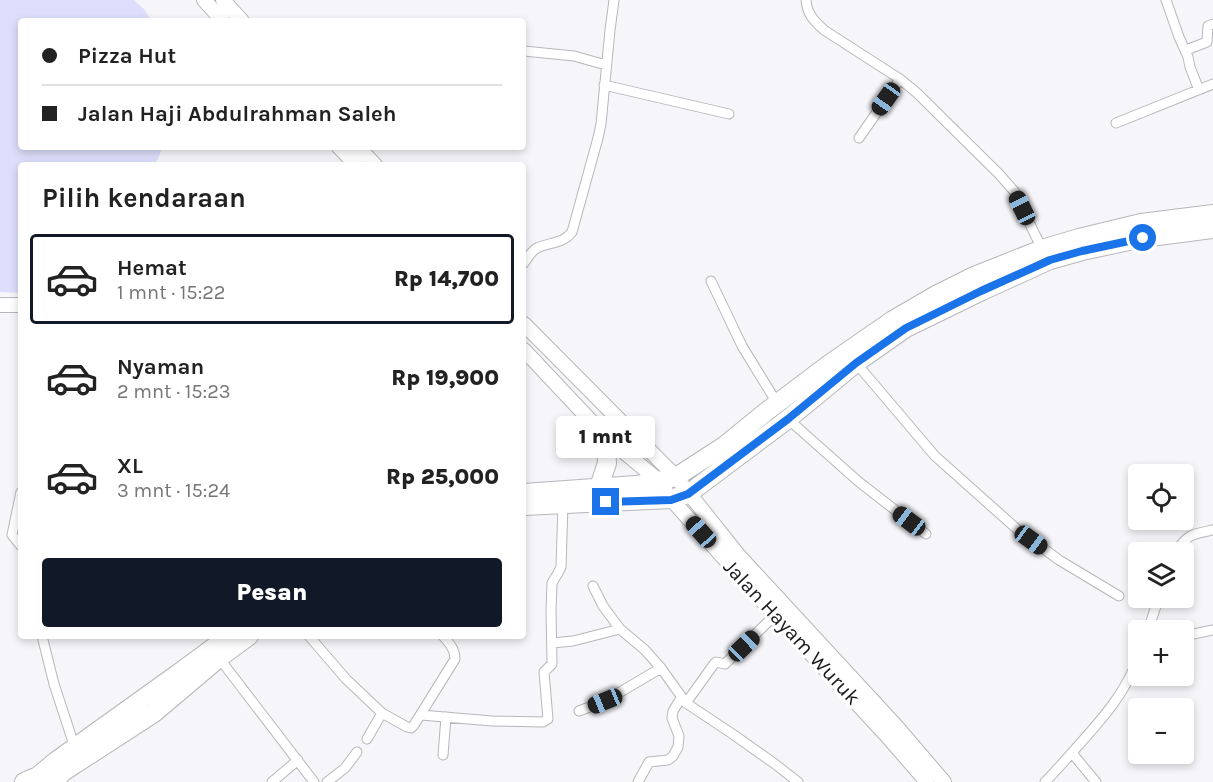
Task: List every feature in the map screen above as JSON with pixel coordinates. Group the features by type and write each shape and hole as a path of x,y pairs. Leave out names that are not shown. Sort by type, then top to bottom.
{"highway":[{"path":"526,506 680,496 788,419 856,363 906,328 978,283 1042,249 1126,226 1213,214"},
{"path":"526,493 667,479 724,446 828,365 936,295 1076,253 1143,238 1213,229"},
{"path":"600,487 606,463 605,436"},
{"path":"39,781 56,761 225,639"},
{"path":"39,781 63,772 154,713 245,639"}],"main road":[{"path":"204,0 220,18"},
{"path":"223,0 239,18"},
{"path":"342,150 353,162"},
{"path":"361,150 372,162"},
{"path":"0,305 18,305"},
{"path":"526,326 680,496"},
{"path":"526,352 605,436 667,479"},
{"name":"Jalan Hayam Wuruk","path":"680,496 775,615 881,728 927,782"},
{"name":"Jalan Hayam Wuruk","path":"680,496 739,555 896,726 944,782"}],"street":[{"path":"526,260 537,249 558,242 572,232 598,138 614,0"},
{"path":"806,0 813,20 824,30 900,79 917,93 1014,191 1042,249"},
{"path":"1166,0 1186,50 1198,90"},
{"path":"1186,50 1207,42 1207,29 1213,24"},
{"path":"526,51 574,56 606,65"},
{"path":"859,138 900,79"},
{"path":"1116,123 1213,84"},
{"path":"604,85 729,114"},
{"path":"711,282 742,346 777,403"},
{"path":"856,363 935,456 1018,530 1059,560 1119,596"},
{"path":"788,419 859,482 926,534"},
{"path":"421,715 492,721 543,722 548,719 544,672 552,664 550,610 552,583 561,567 563,504"},
{"path":"18,508 12,535 18,542"},
{"path":"1182,542 1192,534 1213,530"},
{"path":"593,586 603,606 620,629 645,650 661,668 683,700 798,782"},
{"path":"638,782 649,762 668,760 673,756 679,736 672,718 673,711 716,662 725,664 775,615"},
{"path":"552,643 573,641 620,629"},
{"path":"1194,634 1213,630"},
{"path":"43,639 54,684 75,748"},
{"path":"312,639 346,679 382,713 411,728 455,658 452,648 445,639"},
{"path":"219,658 314,782"},
{"path":"579,711 605,701 661,668"},
{"path":"1045,782 1115,703 1128,681"},
{"path":"367,739 382,713"},
{"path":"443,755 446,717"},
{"path":"327,782 345,768 357,752"},
{"path":"1072,753 1096,782"},
{"path":"272,782 298,760"}],"shaded area":[{"path":"0,0 134,0 150,18 18,18 18,150 161,150 156,162 18,162 18,293 0,292"}],"route":[{"path":"606,502 671,500 688,494 788,419 878,346 906,328 1050,260 1143,238"}]}
